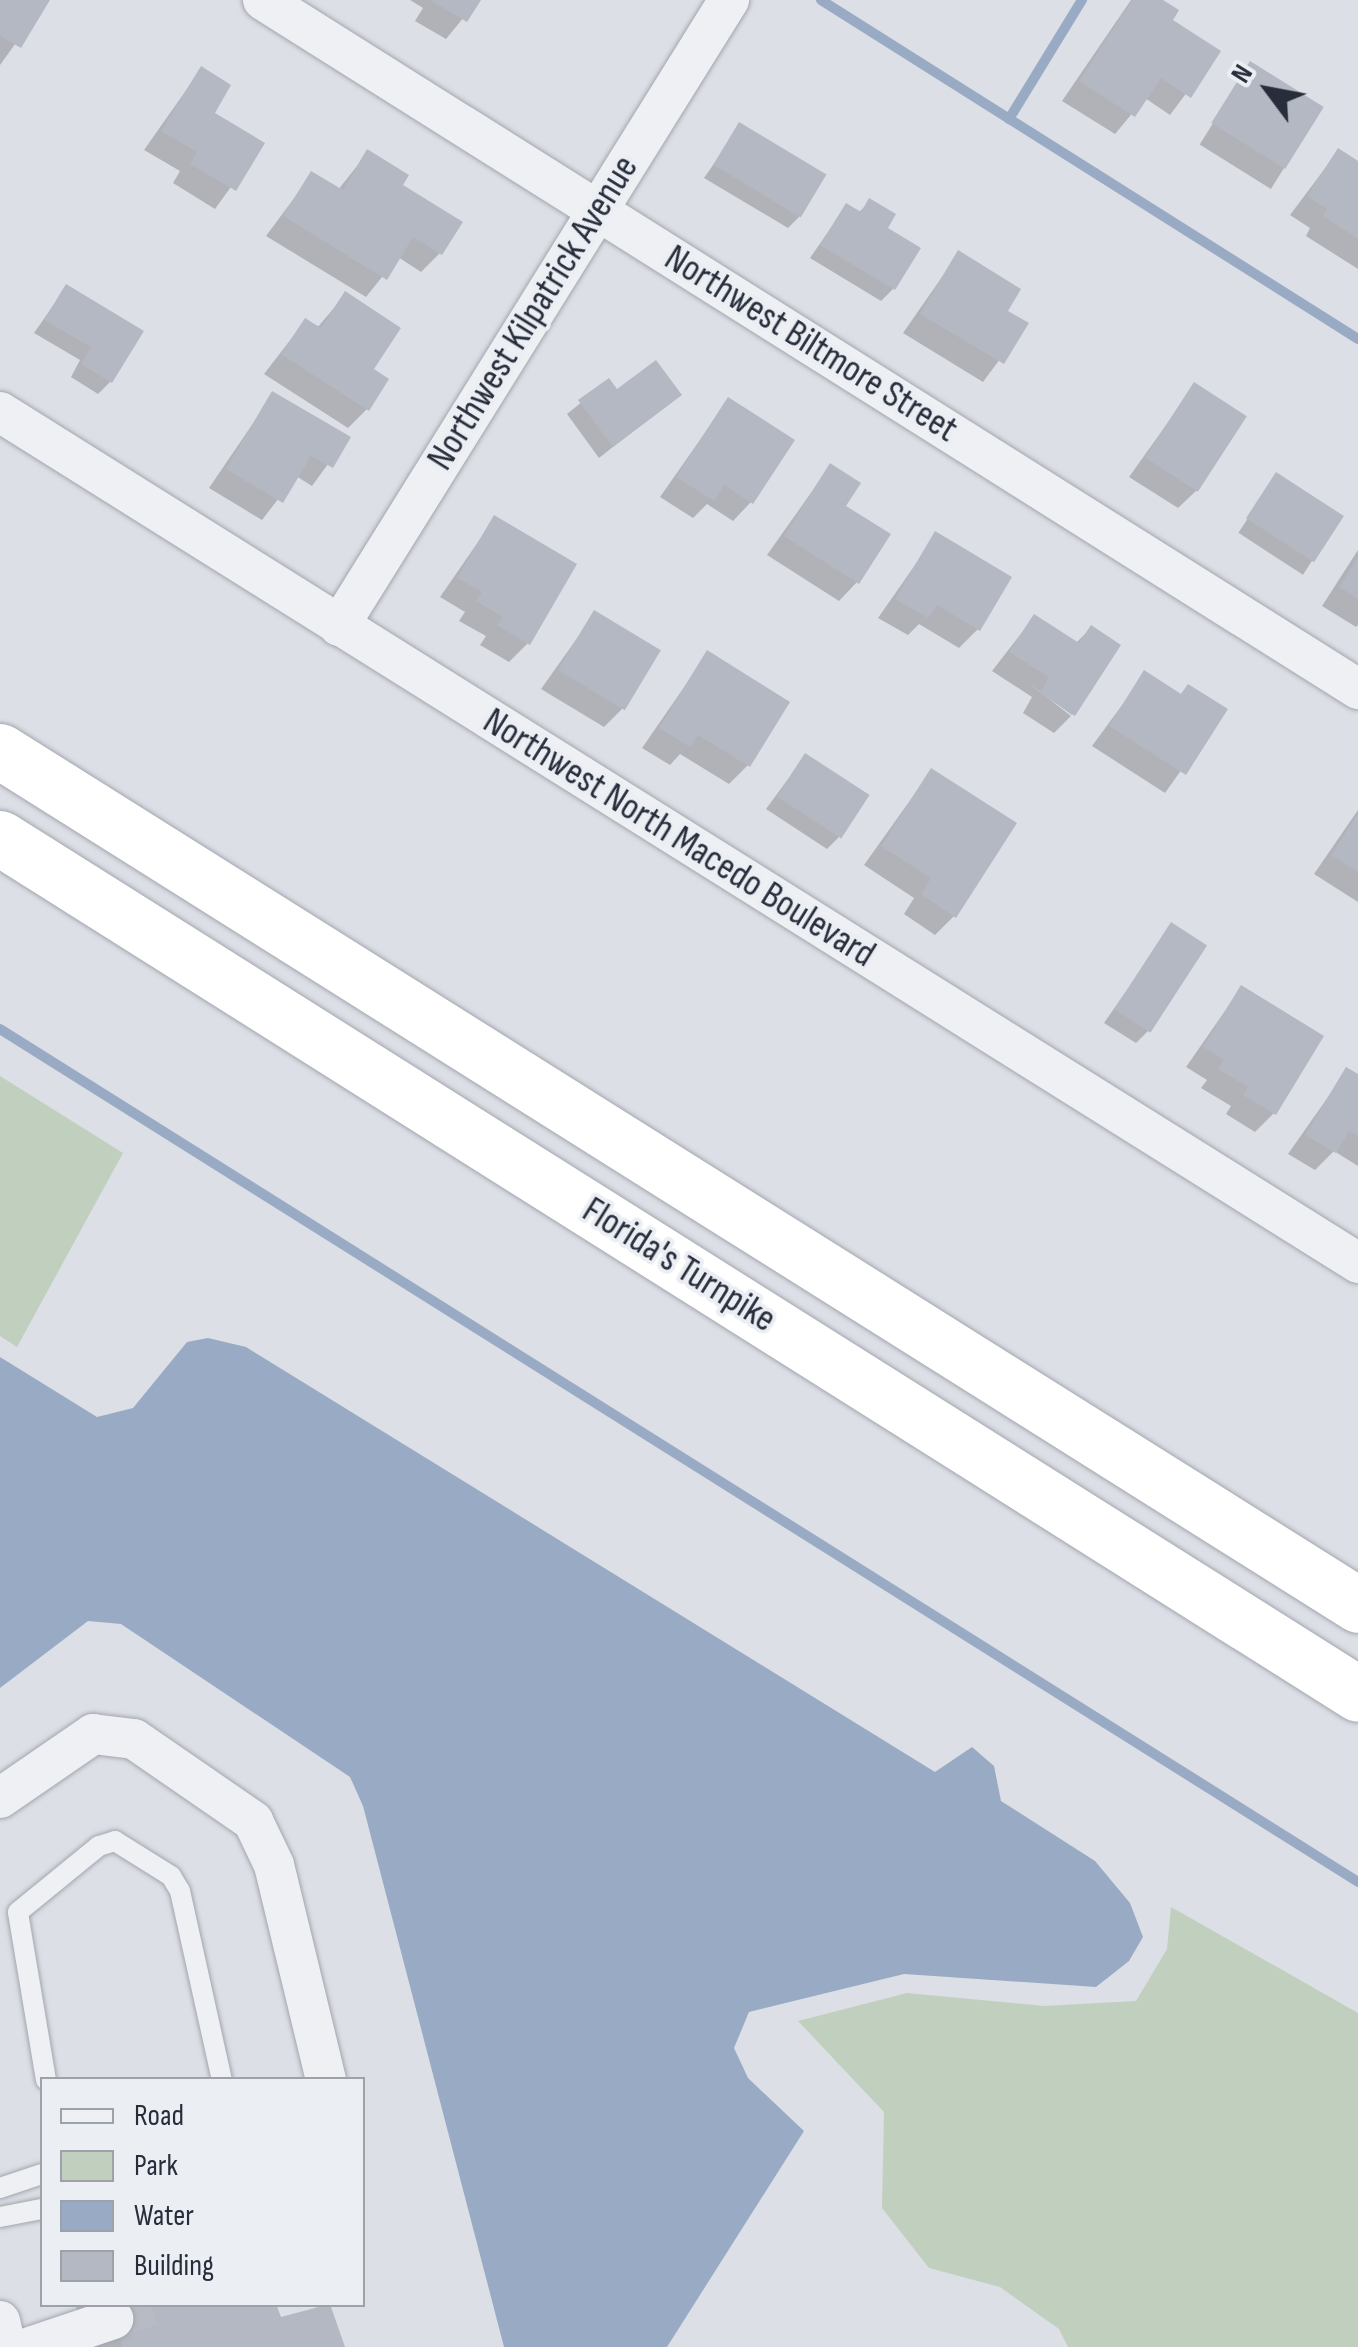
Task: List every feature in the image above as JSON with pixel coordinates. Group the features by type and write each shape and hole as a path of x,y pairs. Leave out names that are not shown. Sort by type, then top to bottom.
{"highway":[{"name":"Florida's Turnpike","path":"0,751 1358,1605"},
{"name":"Florida's Turnpike","path":"0,838 1358,1694"}],"street":[{"name":"Northwest Biltmore Street","path":"263,0 1358,689"},
{"name":"Northwest Kilpatrick Avenue","path":"339,626 729,0"},
{"name":"Northwest North Macedo Boulevard","path":"0,412 1358,1263"},
{"path":"0,1798 93,1734 134,1739 253,1820 274,1865 325,2077"},
{"path":"30,2347 113,2319"},
{"path":"0,2321 6,2347"}],"lane":[{"path":"46,2077 18,1912 99,1846 115,1841 171,1876 180,1891 221,2077"},
{"path":"0,2188 40,2175"},
{"path":"0,2217 40,2209"}],"green space":[{"path":"0,1076 123,1153 17,1347 0,1336"},
{"path":"1171,1907 1358,2013 1358,2347 1068,2347 1059,2329 1000,2287 929,2268 882,2208 884,2112 798,2021 907,1993 1044,2006 1136,2001 1167,1949"}],"water":[{"path":"208,1338 246,1347 935,1772 972,1747 994,1766 1001,1801 1095,1861 1130,1903 1143,1937 1129,1961 1096,1987 904,1974 749,2012 734,2048 748,2078 804,2131 667,2347 504,2347 363,1806 350,1777 121,1624 88,1621 0,1688 0,1357 97,1417 133,1408 187,1342"}],"building":[{"path":"0,0 50,0 21,48 0,36"},
{"path":"430,0 481,0 467,22"},
{"path":"1132,0 1163,0 1179,10 1173,20 1221,51 1191,98 1161,78 1135,117 1079,81"},
{"path":"1250,61 1324,107 1285,169 1211,123"},
{"path":"201,66 231,85 215,113 265,143 236,191 190,164 197,152 161,131"},
{"path":"739,122 826,175 801,217 713,165"},
{"path":"1338,148 1358,161 1358,239 1323,216 1327,209 1307,196"},
{"path":"367,149 409,175 403,185 463,222 442,255 413,237 387,280 283,216 311,171 343,190"},
{"path":"869,198 896,214 888,228 921,248 895,290 820,245 846,203 861,212"},
{"path":"958,250 1021,289 1008,311 1029,323 1004,364 920,314"},
{"path":"66,284 144,331 112,383 81,364 91,347 44,320"},
{"path":"345,291 401,328 374,369 389,379 369,411 281,354 305,318 321,328"},
{"path":"656,360 682,395 613,447 578,400 609,378 617,389"},
{"path":"1194,382 1247,416 1198,492 1145,457"},
{"path":"272,391 351,437 333,468 311,456 283,503 226,469"},
{"path":"728,397 795,440 753,504 724,485 714,501 676,477"},
{"path":"830,463 861,483 846,506 891,534 859,584 784,536"},
{"path":"1276,472 1344,516 1314,562 1246,518"},
{"path":"494,515 577,564 530,645 497,625 503,617 476,601 482,592 457,578"},
{"path":"935,531 1012,577 980,631 937,605 928,618 895,599"},
{"path":"1358,557 1358,599 1339,587"},
{"path":"594,610 661,650 625,710 558,670"},
{"path":"1034,614 1079,643 1091,625 1121,645 1075,716 1040,693 1049,677 1009,652"},
{"path":"707,650 790,702 750,767 698,735 690,747 659,728"},
{"path":"1144,670 1181,694 1188,684 1228,709 1186,775 1109,726"},
{"path":"805,753 870,795 841,839 777,797"},
{"path":"931,768 1017,823 956,918 921,894 931,878 881,846"},
{"path":"1358,813 1358,872 1331,855"},
{"path":"1171,922 1207,945 1150,1033 1114,1009"},
{"path":"1241,985 1324,1036 1276,1115 1243,1095 1248,1087 1218,1069 1224,1060 1203,1047"},
{"path":"1346,1067 1358,1074 1358,1136 1349,1131 1336,1153 1305,1135"},
{"path":"109,2307 277,2307 281,2317 331,2307 345,2347 123,2347"}],"waterway":[{"path":"821,0 1358,339"},
{"path":"1009,119 1082,0"},
{"path":"0,1029 1358,1882"}],"tunnel":[{"path":"113,2319 147,2307"}]}
